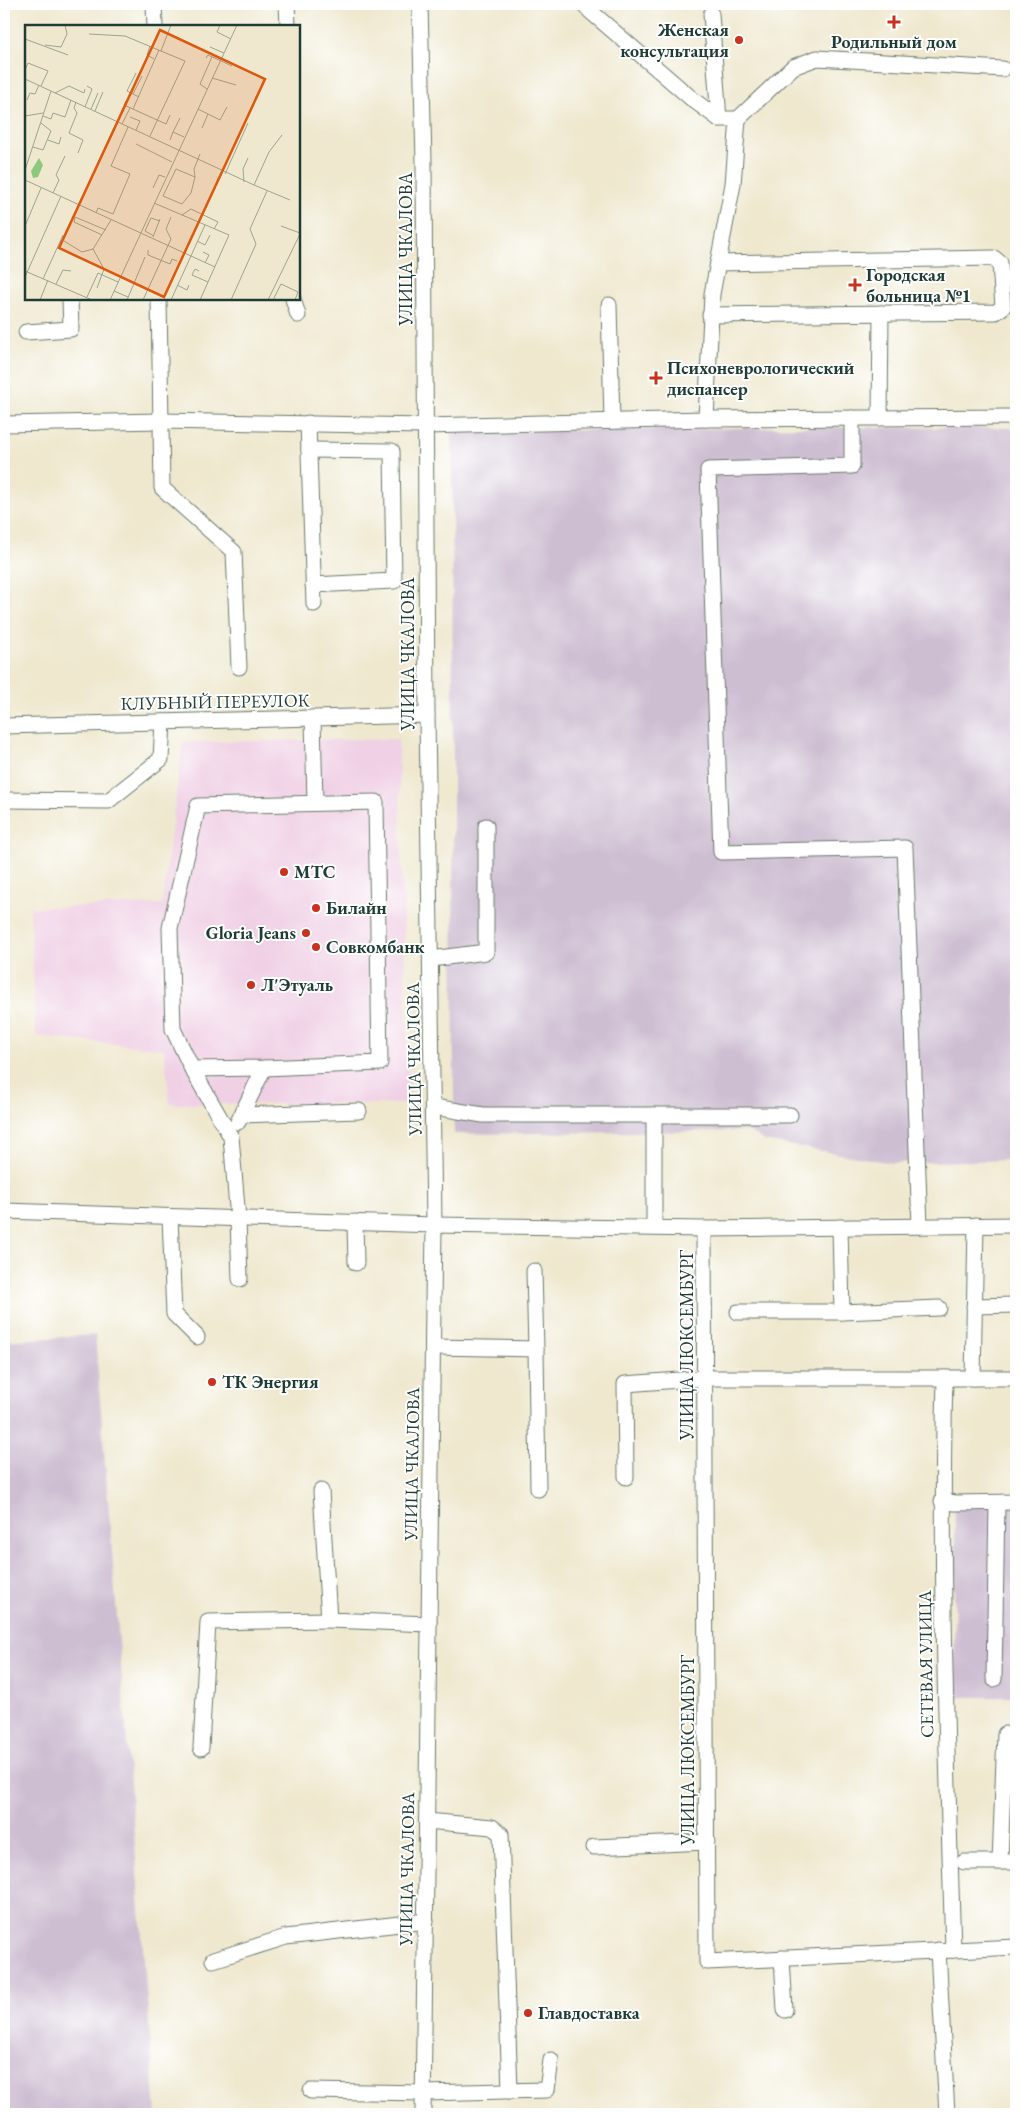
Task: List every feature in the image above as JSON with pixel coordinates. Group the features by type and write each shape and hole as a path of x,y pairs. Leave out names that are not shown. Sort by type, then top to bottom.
{"street":[{"path":"154,4 155,25"},
{"path":"287,4 288,25"},
{"name":"УЛИЦА ЧКАЛОВА","path":"420,4 424,162 427,715 434,1107 423,2114"},
{"path":"584,4 692,99 719,119 738,119"},
{"path":"710,14 719,119"},
{"path":"706,419 710,315 733,184 738,119 792,66 817,58 1003,69"},
{"path":"710,315 996,312 1003,307 1000,263 994,258 718,263"},
{"path":"26,332 71,329 70,300"},
{"path":"159,300 162,488 234,552 239,667"},
{"path":"293,300 298,315"},
{"path":"609,305 612,421"},
{"path":"880,418 881,313"},
{"path":"4,424 162,420 426,426 706,419 1016,417"},
{"path":"852,418 852,466 708,470 721,852 905,848 920,1226"},
{"path":"308,424 314,604"},
{"path":"309,450 392,451 394,581 313,585"},
{"name":"КЛУБНЫЙ ПЕРЕУЛОК","path":"4,726 427,715"},
{"path":"313,718 315,803"},
{"path":"4,800 108,801 161,759 163,722"},
{"path":"192,1069 380,1063 376,802 198,806 170,928 173,1029 192,1069 231,1137 238,1219 240,1279"},
{"path":"431,959 486,952 486,826"},
{"path":"231,1137 264,1068"},
{"path":"434,1107 483,1115 790,1115"},
{"path":"242,1115 360,1111"},
{"path":"654,1115 654,1227"},
{"name":"УЛИЦА ЛЮКСЕМБУРГ","path":"4,1212 434,1225 704,1229 1016,1225"},
{"path":"170,1217 174,1314 197,1337"},
{"path":"355,1222 356,1263"},
{"path":"973,1378 976,1225"},
{"path":"840,1227 842,1312"},
{"name":"УЛИЦА ЛЮКСЕМБУРГ","path":"704,1229 707,1962 1016,1947"},
{"path":"534,1271 538,1489"},
{"path":"974,1306 1016,1305"},
{"path":"738,1312 842,1312 939,1308"},
{"path":"432,1347 536,1350"},
{"path":"626,1477 625,1384 706,1378 1016,1378"},
{"name":"СЕТЕВАЯ УЛИЦА","path":"945,1378 942,1501 947,2114"},
{"path":"321,1491 329,1620"},
{"path":"942,1501 955,1503 1016,1502"},
{"path":"994,1679 997,1503"},
{"path":"201,1748 208,1622 329,1620 429,1624"},
{"path":"1000,1862 1005,1734"},
{"path":"427,1821 492,1827 501,1834 510,2091"},
{"path":"594,1847 707,1842"},
{"path":"964,1862 1016,1862"},
{"path":"214,1960 286,1937 426,1921"},
{"path":"782,1958 784,2010"},
{"path":"311,2091 424,2093 547,2090 551,2060"}],"shaded area":[{"path":"808,427 1016,428 1016,1160 892,1163 764,1141 749,1131 454,1134 452,432"},
{"path":"398,739 409,1104 170,1104 164,1049 36,1036 30,908 162,904 183,742"},
{"path":"95,1335 156,2114 4,2114 4,1341"},
{"path":"955,1503 1016,1503 1016,1697 954,1697"}],"place":[{"name":"Родильный дом","path":"894,22"},
{"name":"Женская консультация","path":"739,40"},
{"name":"Городская больница №1","path":"855,285"},
{"name":"Психоневрологический диспансер","path":"656,378"},
{"name":"МТС","path":"284,872"},
{"name":"Билайн","path":"316,908"},
{"name":"Gloria Jeans","path":"306,933"},
{"name":"Совкомбанк","path":"316,947"},
{"name":"Л'Этуаль","path":"251,985"},
{"name":"ТК Энергия","path":"212,1382"},
{"name":"Главдоставка","path":"528,2013"}]}
